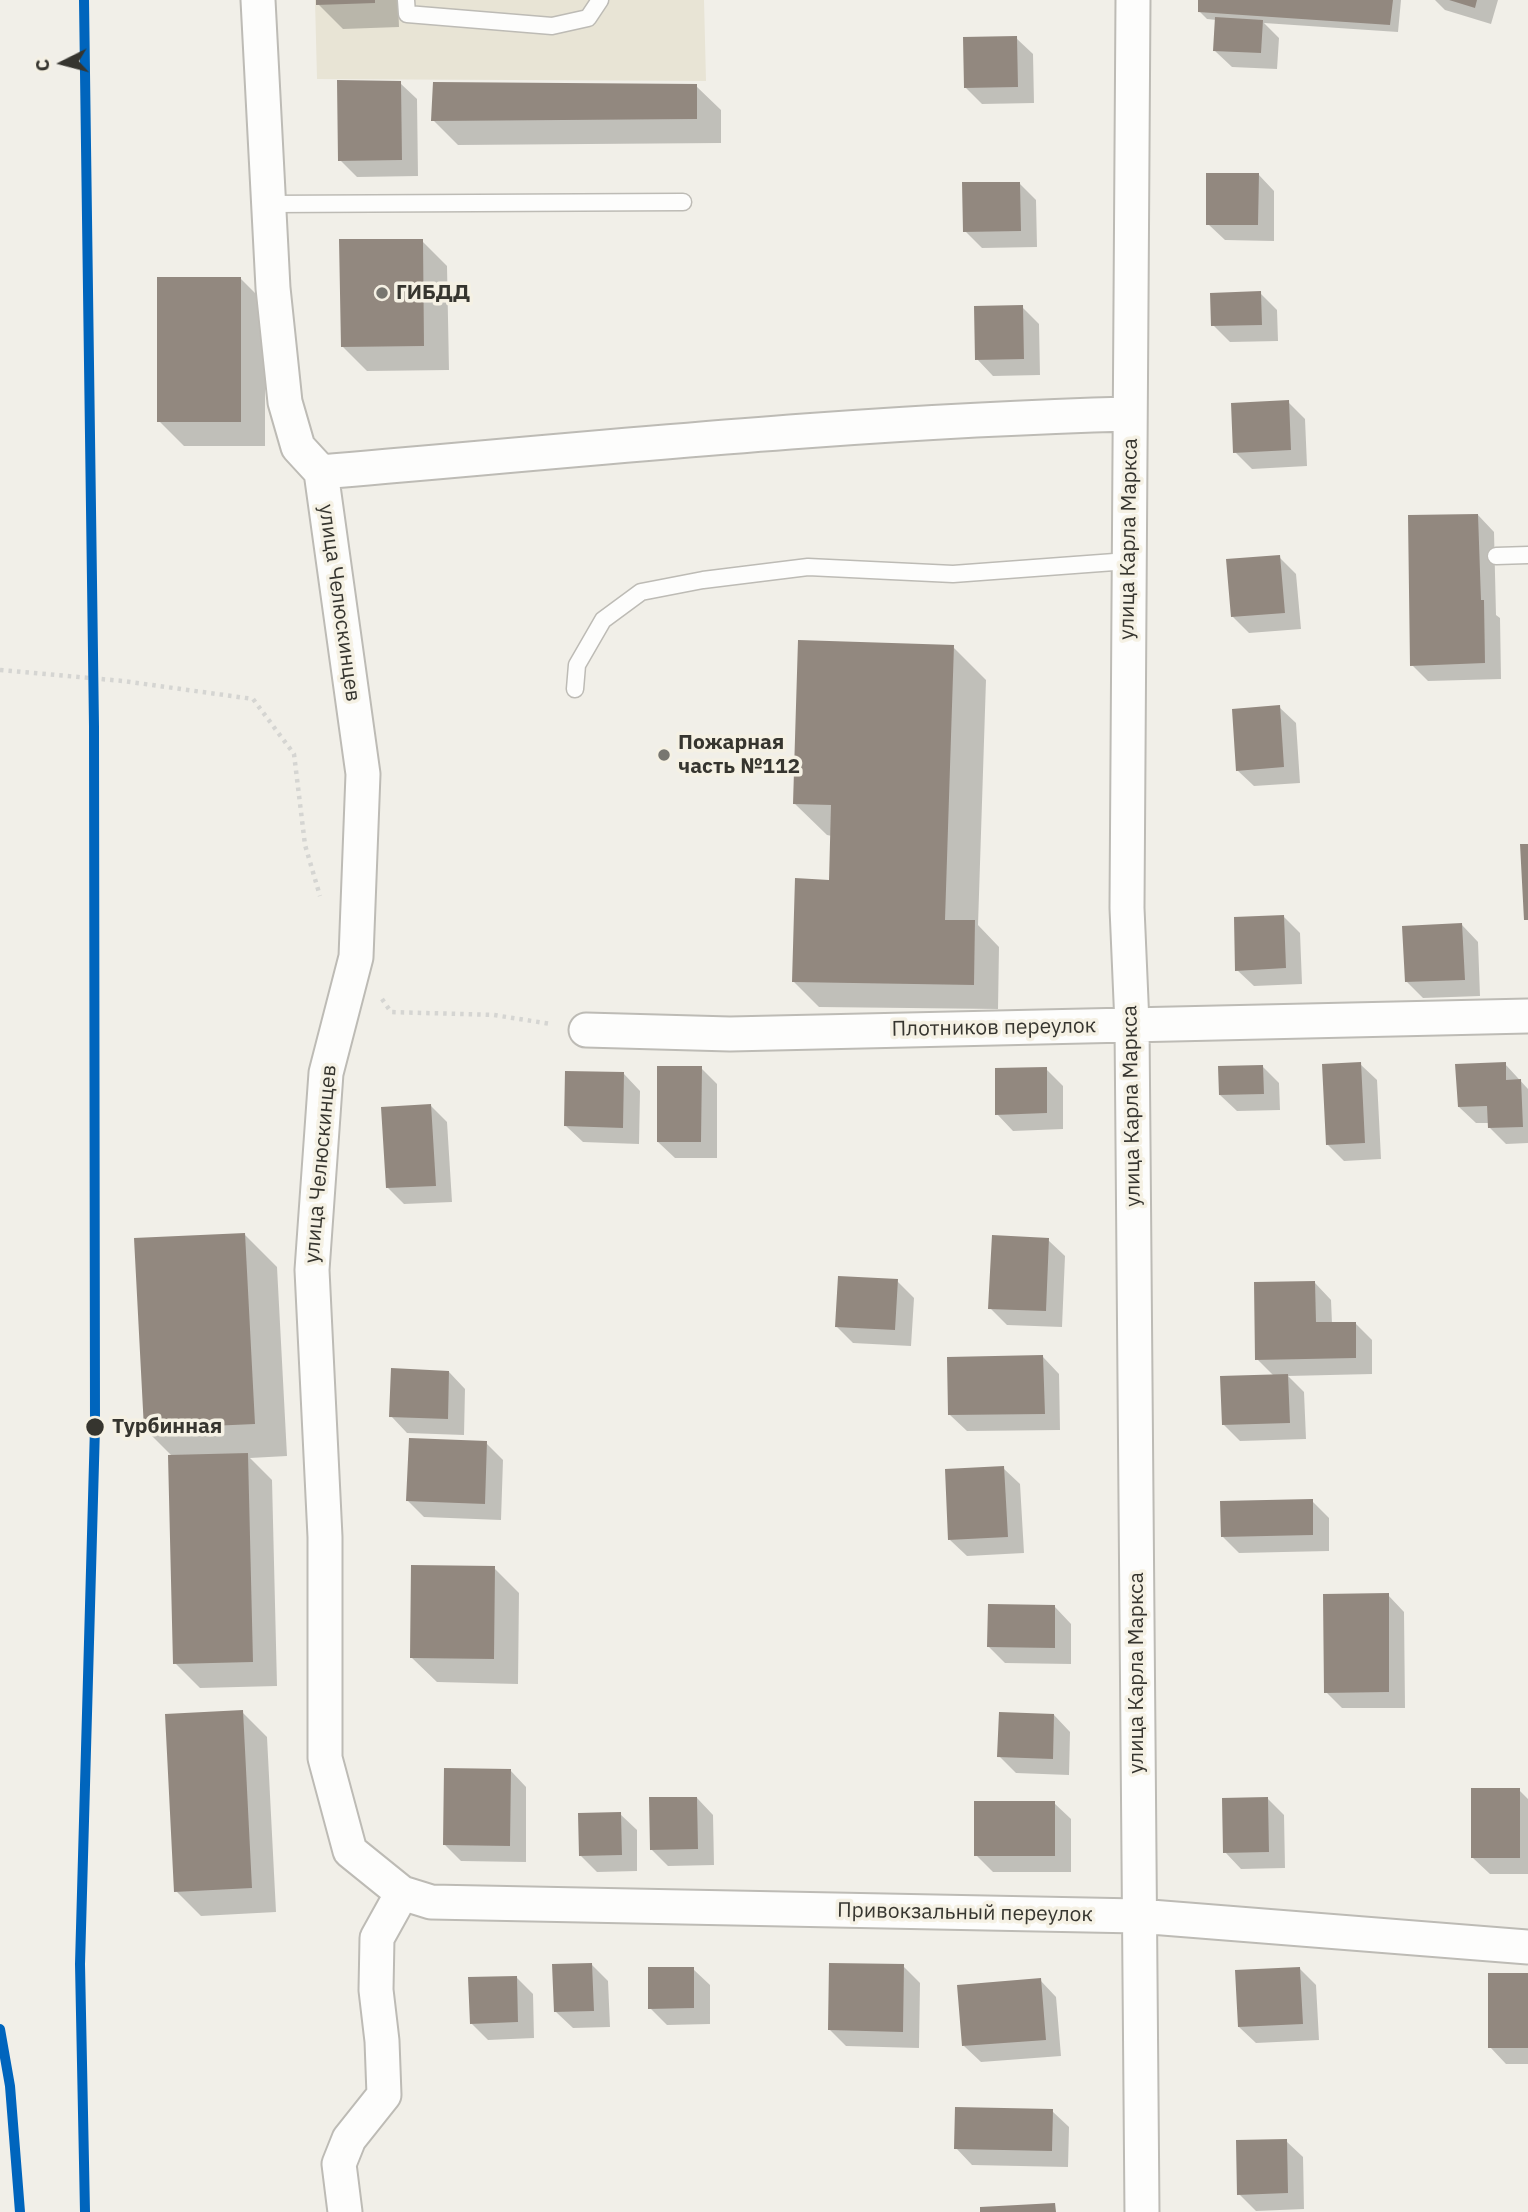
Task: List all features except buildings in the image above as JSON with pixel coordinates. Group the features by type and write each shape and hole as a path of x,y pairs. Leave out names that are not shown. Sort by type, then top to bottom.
{"street":[{"path":"258,0 274,288 285,402 298,447 321,472 820,429 1023,417 1130,414"},
{"name":"улица Карла Маркса","path":"1133,0 1127,908 1132,1024 1142,2212"},
{"name":"улица Челюскинцев","path":"321,472 363,774 356,957 326,1073 312,1270 325,1536 325,1758 350,1851 402,1893"},
{"name":"Плотников переулок","path":"586,1030 730,1034 1528,1016"},
{"path":"345,2212 339,2164 349,2139 384,2095 382,2041 376,1990 377,1937 402,1893"},
{"name":"Привокзальный переулок","path":"402,1893 431,1902 1138,1916 1528,1947"}],"lane":[{"path":"406,0 407,14 552,26 588,18 600,0"},
{"path":"269,204 683,202"},
{"path":"1496,556 1528,555"},
{"path":"575,689 577,666 603,620 641,592 703,580 808,567 953,574 1128,561"}],"path":[{"path":"0,670 123,681 253,699 294,754 305,845 324,908"},
{"path":"356,957 391,1012 494,1015 586,1030"}],"shaded area":[{"path":"315,0 704,0 706,81 317,79"}],"transit line":[{"path":"84,0 94,726 95,1427 80,1964 85,2212"},
{"path":"0,2029 10,2086 20,2212"}],"place":[{"name":"ГИБДД","path":"382,293"},
{"name":"Пожарная часть №112","path":"664,755"},
{"name":"Турбинная","path":"95,1427"}]}
